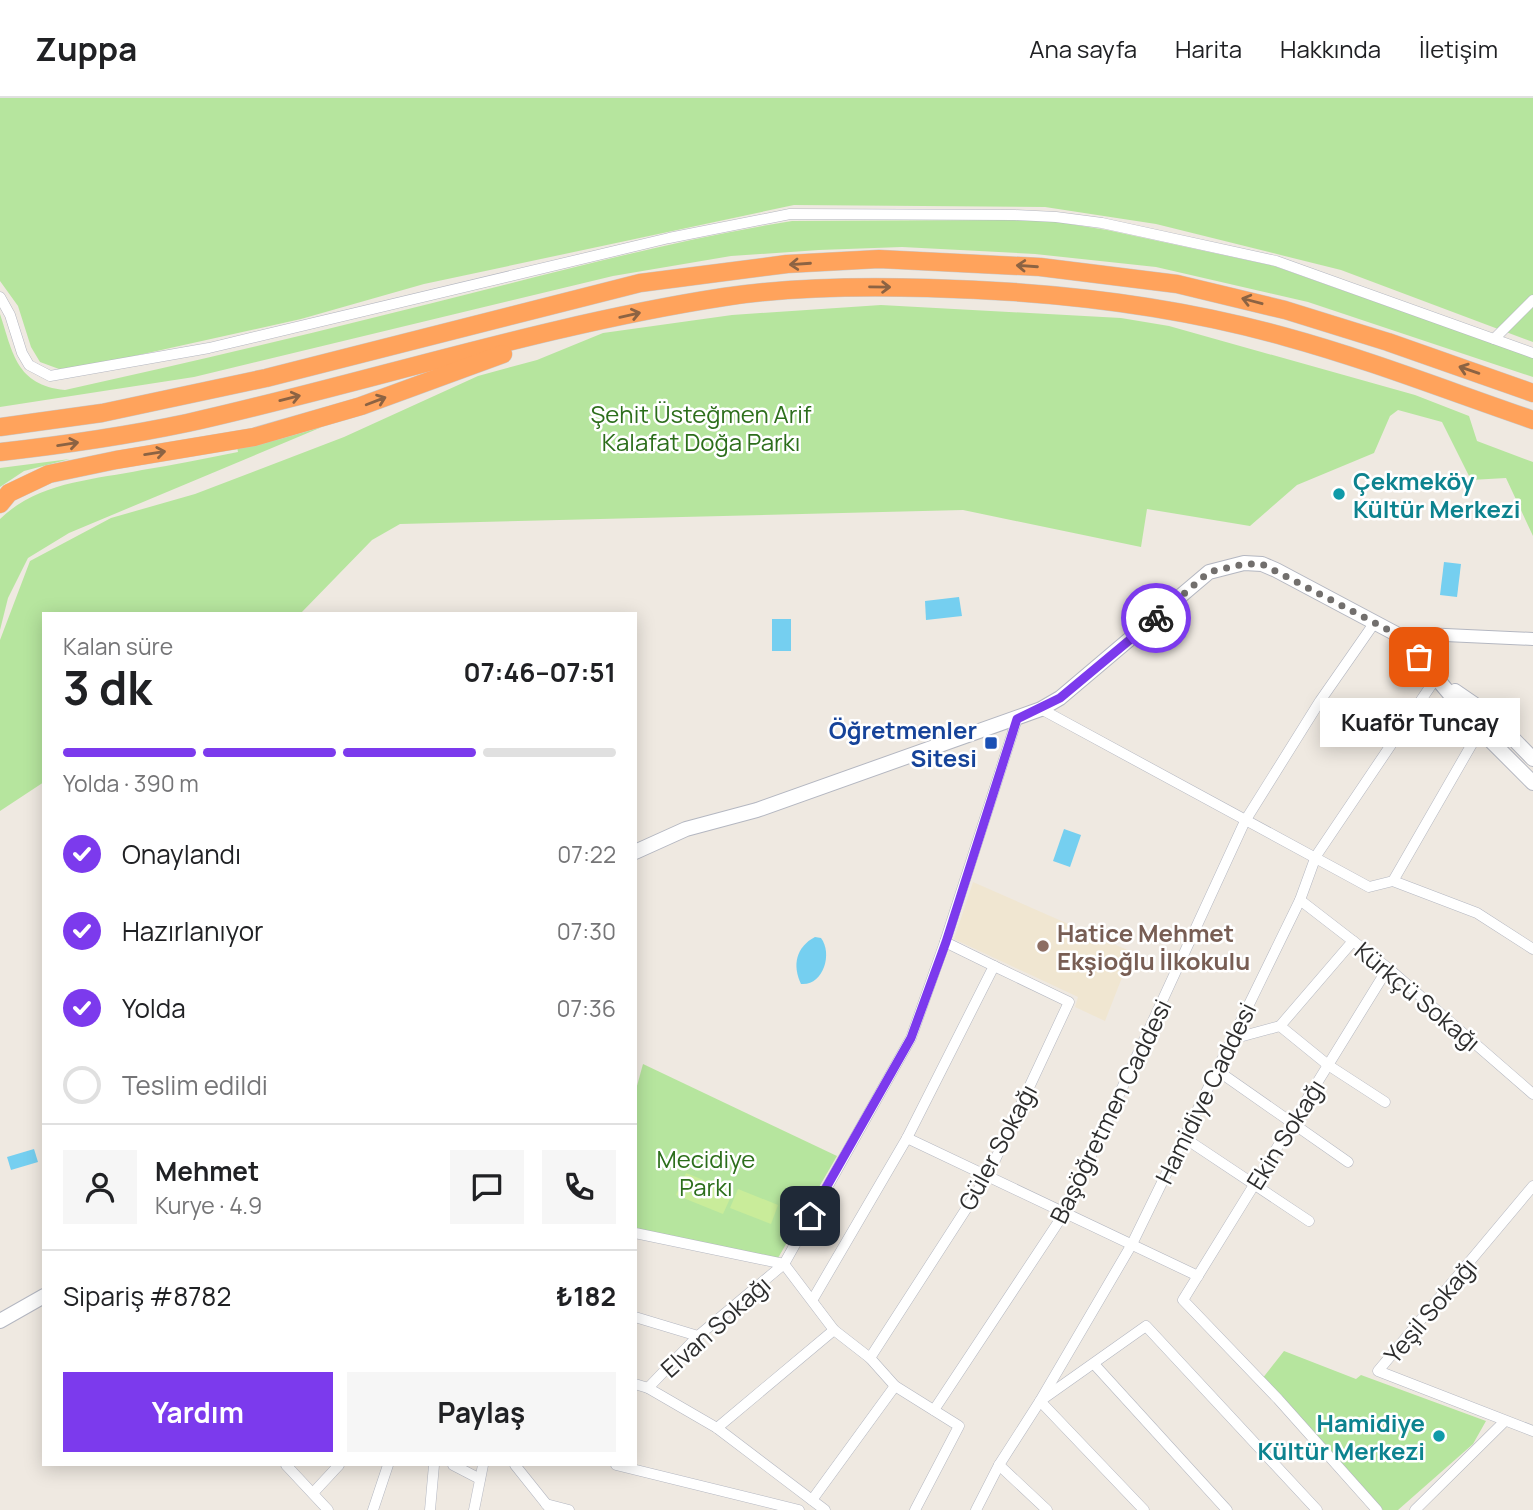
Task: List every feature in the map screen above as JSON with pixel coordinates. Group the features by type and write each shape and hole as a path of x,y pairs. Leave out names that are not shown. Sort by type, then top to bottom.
{"highway":[{"path":"0,427 102,413 266,378 640,283 788,264 879,259 1040,267 1177,284 1298,314 1388,342 1533,393"},
{"path":"0,452 185,423 461,352 656,309 729,296 859,286 1007,290 1141,305 1223,321 1288,337 1370,363 1533,420"},
{"path":"0,504 9,494 49,474 254,437 361,407 482,360 538,344 581,326"}],"main road":[{"path":"637,851 686,829 757,810 1041,709 1060,698 1209,572 1244,564 1262,564 1402,637 1480,730 1533,783"},
{"path":"1436,678 1490,715 1533,759"},
{"path":"0,1321 42,1297"}],"street":[{"path":"0,297 10,315 22,354 29,365 50,376 209,348 669,238 790,214 1015,215 1102,222 1276,261 1533,353"},
{"path":"1494,339 1533,300"},
{"name":"Başöğretmen Caddesi","path":"934,1410 1065,1212 1245,821 1320,701 1375,622"},
{"path":"1402,637 1424,634 1533,639"},
{"name":"Hamidiye Caddesi","path":"975,1510 999,1465 1040,1401 1132,1244 1300,900 1316,856 1436,678"},
{"path":"1041,709 1369,887 1393,881 1477,913 1533,949"},
{"path":"784,1264 911,1038 946,942 1017,719"},
{"path":"1393,881 1480,730"},
{"name":"Kürkçü Sokağı","path":"1300,900 1388,968 1533,1094"},
{"path":"1232,1039 1280,1027 1353,941"},
{"path":"813,1299 907,1138 994,966 946,942"},
{"name":"Güler Sokağı","path":"870,1358 988,1175 1069,1002 994,966"},
{"name":"Ekin Sokağı","path":"1377,1510 1278,1399 1183,1300 1388,968"},
{"path":"1280,1027 1328,1065 1385,1102"},
{"path":"1218,1071 1348,1162"},
{"path":"1183,1137 1310,1221"},
{"path":"907,1138 1198,1276"},
{"name":"Yeşil Sokağı","path":"1533,1186 1378,1371 1533,1432"},
{"path":"637,1233 784,1264 835,1330 870,1358 895,1386 959,1426 915,1510"},
{"name":"Elvan Sokağı","path":"648,1388 698,1336 784,1264"},
{"path":"637,1318 698,1336"},
{"path":"1144,1510 1040,1401 1146,1326 1317,1510"},
{"path":"717,1428 835,1330"},
{"path":"1094,1364 1227,1510"},
{"path":"637,1385 648,1388 717,1428 825,1510"},
{"path":"812,1500 895,1386"},
{"path":"1415,1510 1505,1421"},
{"path":"999,1465 1047,1510"},
{"path":"287,1466 328,1510"},
{"path":"313,1493 338,1466"},
{"path":"373,1510 388,1466"},
{"path":"430,1510 434,1466"},
{"path":"455,1466 480,1479"},
{"path":"474,1510 483,1466"},
{"path":"516,1466 548,1507 569,1510"},
{"path":"620,1466 799,1510"}],"shaded area":[{"name":"Hatice Mehmet Ekşioğlu İlkokulu","path":"973,882 1132,952 1105,1021 1075,1007 1078,997 954,939"}],"green space":[{"path":"0,98 1533,98 1533,342 1341,270 1156,224 1045,207 794,205 424,284 301,319 98,364 59,369 40,362 31,347 18,306 0,281"},
{"path":"792,221 1051,221 1107,230 1274,266 1533,358 1533,377 1308,302 1156,267 1035,254 902,247 731,256 613,276 194,377 0,407 0,314 13,354 26,374 36,382 65,390 279,341 641,251 754,227"},
{"name":"Şehit Üsteğmen Arif Kalafat Doğa Parkı","path":"881,305 1121,318 1169,326 1415,395 1469,416 1477,441 1533,462 1533,536 1506,478 1471,480 1442,422 1398,410 1390,416 1374,453 1297,485 1250,526 1147,509 1141,547 963,510 400,524 372,540 302,612 42,612 42,783 0,811 0,640 30,561 111,518 195,494 344,437 478,376 537,360 603,333 732,315"},
{"path":"322,427 69,533 28,558 8,598 0,630 0,519 15,507 31,497 66,484 238,452 237,447"},
{"path":"70,459 24,471 0,487 0,468"},
{"name":"Mecidiye Parkı","path":"643,1064 837,1156 778,1258 637,1230 637,1086"},
{"path":"686,1173 733,1192 723,1214 676,1195"},
{"path":"738,1189 778,1205 771,1224 730,1208"},
{"path":"1284,1351 1356,1379 1361,1375 1486,1421 1473,1444 1398,1510 1383,1510 1262,1379"}],"water":[{"path":"1444,562 1461,564 1457,597 1440,595"},
{"path":"959,597 962,616 926,620 925,601"},
{"path":"772,619 791,619 791,651 772,651"},
{"path":"1064,829 1081,835 1070,867 1053,861"},
{"path":"815,937 821,938 824,945 824,968 815,980 801,984 796,963 800,951"},
{"path":"34,1149 38,1162 11,1170 7,1157"}],"way so far":[{"path":"1156,618 1209,572 1244,564 1262,564 1402,637 1419,657"}],"place":[{"name":"Çekmeköy Kültür Merkezi","path":"1339,494"},
{"name":"Kuaför Tuncay","path":"1419,657"},
{"name":"Öğretmenler Sitesi","path":"991,743"},
{"name":"Hatice Mehmet Ekşioğlu İlkokulu","path":"1043,946"},
{"name":"Hamidiye Kültür Merkezi","path":"1439,1436"}],"route":[{"path":"810,1216 911,1038 946,942 1017,719 1060,698 1156,618"}]}
